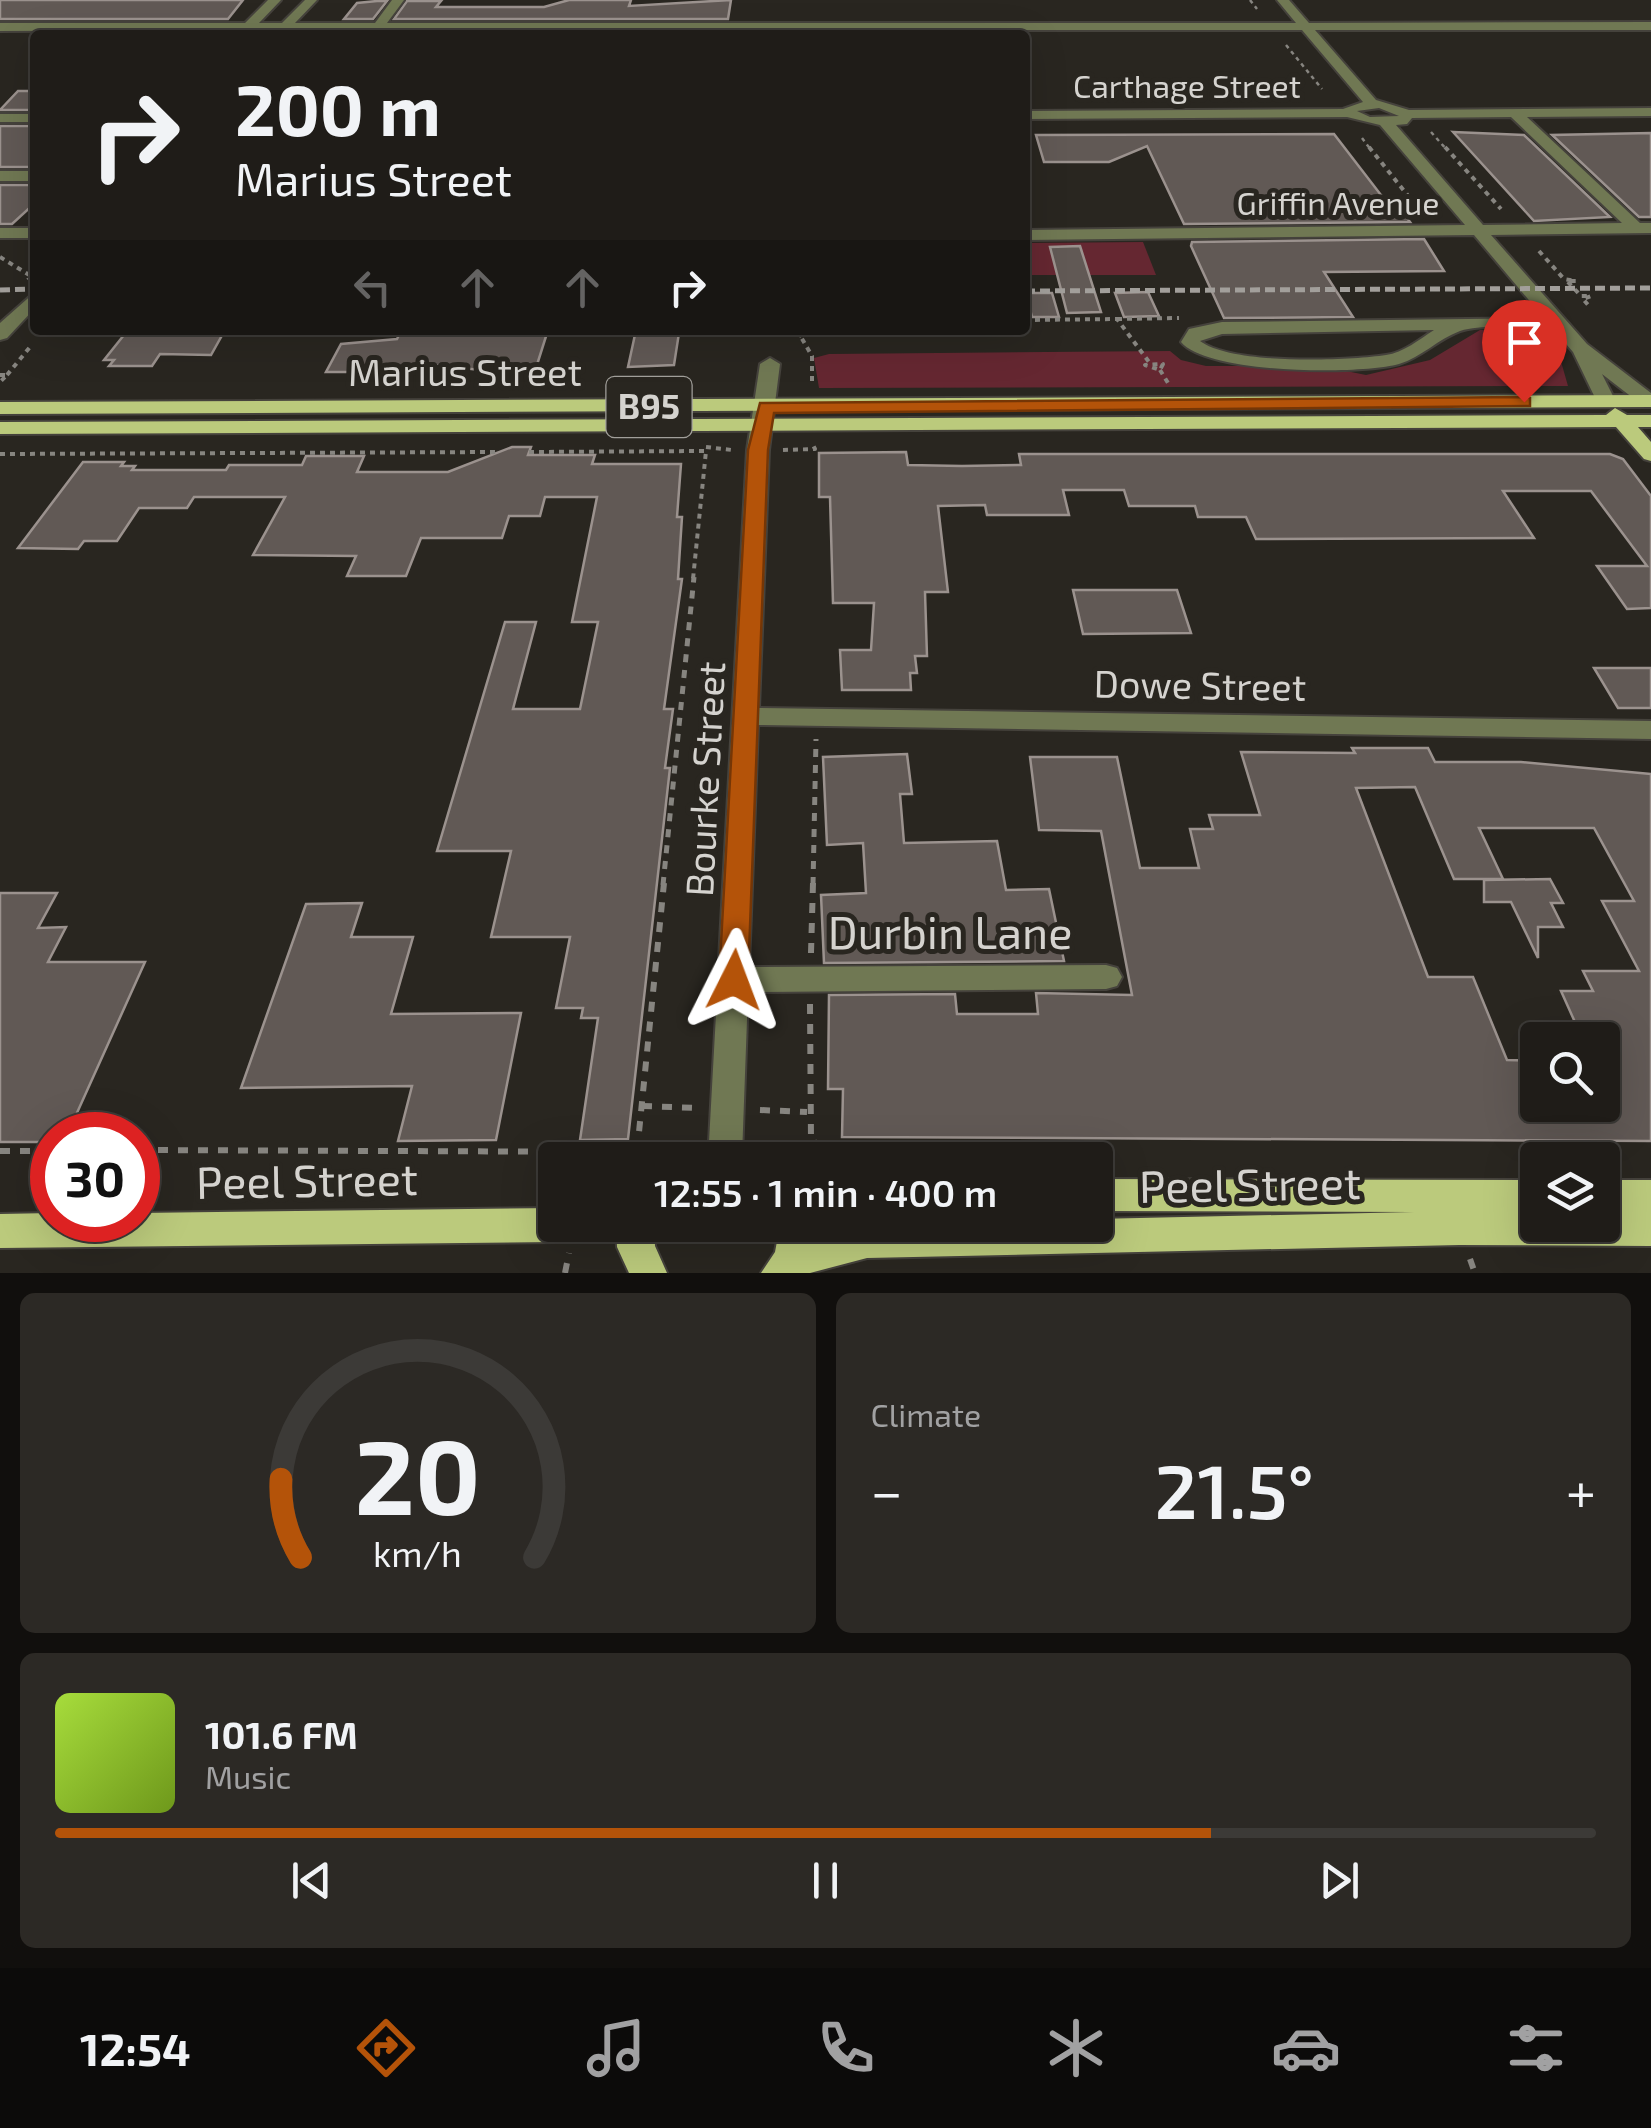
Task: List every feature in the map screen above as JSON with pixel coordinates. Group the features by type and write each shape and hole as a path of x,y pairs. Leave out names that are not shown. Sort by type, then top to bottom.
{"main road":[{"name":"Marius Street","path":"0,428 1606,402 1650,407"},
{"path":"1606,402 1651,455"},
{"name":"Marius Street","path":"0,408 1621,421 1650,407"},
{"name":"Peel Street","path":"1113,1195 1520,1196"},
{"path":"1620,1196 1651,1196"},
{"name":"Peel Street","path":"0,1232 538,1225"},
{"name":"Peel Street","path":"791,1252 867,1242 1459,1228 1651,1229"},
{"path":"636,1242 648,1273"}],"street":[{"path":"246,30 275,0"},
{"path":"282,30 311,0"},
{"path":"378,26 398,0"},
{"path":"1283,0 1371,104"},
{"path":"300,30 378,26 1651,26"},
{"path":"0,28 163,30"},
{"path":"1408,114 1402,121 1386,123 1350,114 1350,108 1371,104 1408,114 1651,112"},
{"path":"1514,113 1644,228"},
{"name":"Carthage Street","path":"1030,115 1350,114"},
{"path":"0,118 30,118"},
{"path":"1386,123 1580,348 1650,407"},
{"path":"0,176 30,176"},
{"name":"Griffin Avenue","path":"1030,235 1438,234 1644,228"},
{"path":"0,233 30,233"},
{"path":"0,334 29,291"},
{"path":"1466,323 1444,330 1410,354 1388,361 1225,359 1196,351 1190,342 1196,334 1222,328 1466,323 1560,323"},
{"path":"1580,348 1606,402"},
{"name":"Bourke Street","path":"724,1142 770,364"},
{"name":"Dowe Street","path":"748,716 1651,730"},
{"name":"Durbin Lane","path":"734,980 1106,977"}],"path":[{"path":"1269,24 1322,89"},
{"path":"1360,136 1422,213"},
{"path":"1532,243 1564,278 1576,281 1567,281 1580,296 1591,296 1593,299 1583,299 1589,306"},
{"path":"0,256 30,275"},
{"path":"1030,320 1117,319 1149,362"},
{"path":"799,335 812,356 812,389"},
{"path":"0,382 30,347"},
{"path":"529,452 706,451 638,1142"},
{"path":"0,454 500,452"},
{"path":"642,1106 681,1107"},
{"path":"768,1110 807,1112"},
{"path":"160,1150 538,1155"},
{"path":"0,1151 30,1151"},
{"path":"1468,1255 1475,1273"}],"shaded area":[{"path":"1143,242 1156,275 1030,275 1030,243"},
{"path":"1480,330 1537,330 1558,351 1568,386 819,388 814,358 829,354 1170,351 1181,360 1206,366 1321,366 1366,375 1430,360"}],"building":[{"path":"0,0 243,0 228,19 0,19"},
{"path":"569,0 631,0 629,6 731,0 728,19 394,19 407,1 441,1 436,7 544,7"},
{"path":"387,1 373,19 344,19 357,3"},
{"path":"18,91 30,91 30,110 0,110"},
{"path":"0,126 30,126 30,167 0,167"},
{"path":"1453,132 1524,135 1610,217 1534,221"},
{"path":"1651,133 1651,217 1639,217 1552,135"},
{"path":"1334,134 1384,199 1395,202 1410,222 1184,224 1147,146 1109,162 1044,162 1036,135"},
{"path":"0,185 30,185 30,208 12,224 0,224"},
{"path":"1424,239 1444,271 1324,272 1353,317 1224,318 1191,246 1192,242"},
{"path":"1080,246 1101,312 1067,313 1050,247"},
{"path":"1148,292 1159,316 1124,317 1115,293"},
{"path":"1030,293 1052,293 1059,317 1032,317"},
{"path":"124,335 222,335 211,355 160,354 152,366 109,366 114,360 104,360"},
{"path":"399,335 546,335 536,368 489,371 436,365 434,370 421,372 326,372 341,344 397,339"},
{"path":"635,335 679,335 674,365 628,367"},
{"path":"512,447 531,447 528,455 595,455 592,464 681,464 677,517 682,517 678,579 682,579 664,709 673,709 665,768 670,768 628,1139 580,1140 598,1018 581,1018 583,1008 556,1008 570,937 491,937 511,851 437,851 505,622 536,622 513,709 580,709 598,622 572,622 597,497 545,497 540,516 509,516 502,538 421,538 406,576 347,576 356,556 253,555 285,497 194,497 187,508 139,508 117,541 84,541 78,549 18,548 83,462 124,462 121,466 135,466 132,470 226,470 229,465 302,465 306,456 364,456 357,472 448,472"},
{"path":"906,452 908,465 962,466 1021,465 1019,454 1610,454 1623,459 1651,496 1651,608 1627,609 1597,566 1647,566 1591,491 1503,491 1534,538 1256,539 1246,517 1198,517 1195,506 1129,506 1124,490 1063,490 1069,515 987,515 985,505 938,506 948,592 925,592 927,656 915,656 917,673 910,673 911,690 842,690 840,650 871,650 874,603 833,603 830,497 819,497 819,453"},
{"path":"1073,590 1177,590 1191,633 1083,634"},
{"path":"1594,668 1651,668 1651,708 1618,708"},
{"path":"1352,748 1428,748 1435,762 1521,762 1651,774 1651,1141 842,1137 843,1089 828,1089 829,995 955,994 957,1014 1038,1014 1036,993 1132,995 1101,831 1039,830 1030,757 1117,757 1140,868 1199,868 1190,829 1213,829 1209,815 1260,815 1241,752 1355,753","holes":["1415,787 1454,879 1503,879 1479,828 1594,828 1634,901 1602,901 1639,971 1583,971 1593,991 1561,991 1575,1022 1620,1022 1620,1122 1520,1122 1520,1060 1507,1060 1473,977 1428,977 1356,788"]},
{"path":"907,754 912,794 900,794 904,843 997,841 1006,890 1049,889 1064,961 824,963 821,895 866,893 863,843 827,845 823,757"},
{"path":"1550,879 1563,903 1551,903 1563,927 1538,927 1538,958 1511,902 1484,902 1484,880"},
{"path":"0,893 57,893 38,928 66,927 48,962 145,962 77,1112 30,1112 30,1142 0,1142"},
{"path":"362,903 351,937 413,937 391,1014 521,1013 496,1140 398,1141 412,1086 241,1088 306,904"}],"railway":[{"path":"1030,291 1651,288"},
{"path":"0,290 30,289"}],"route":[{"path":"734,980 758,450 766,407 1524,402"}]}
